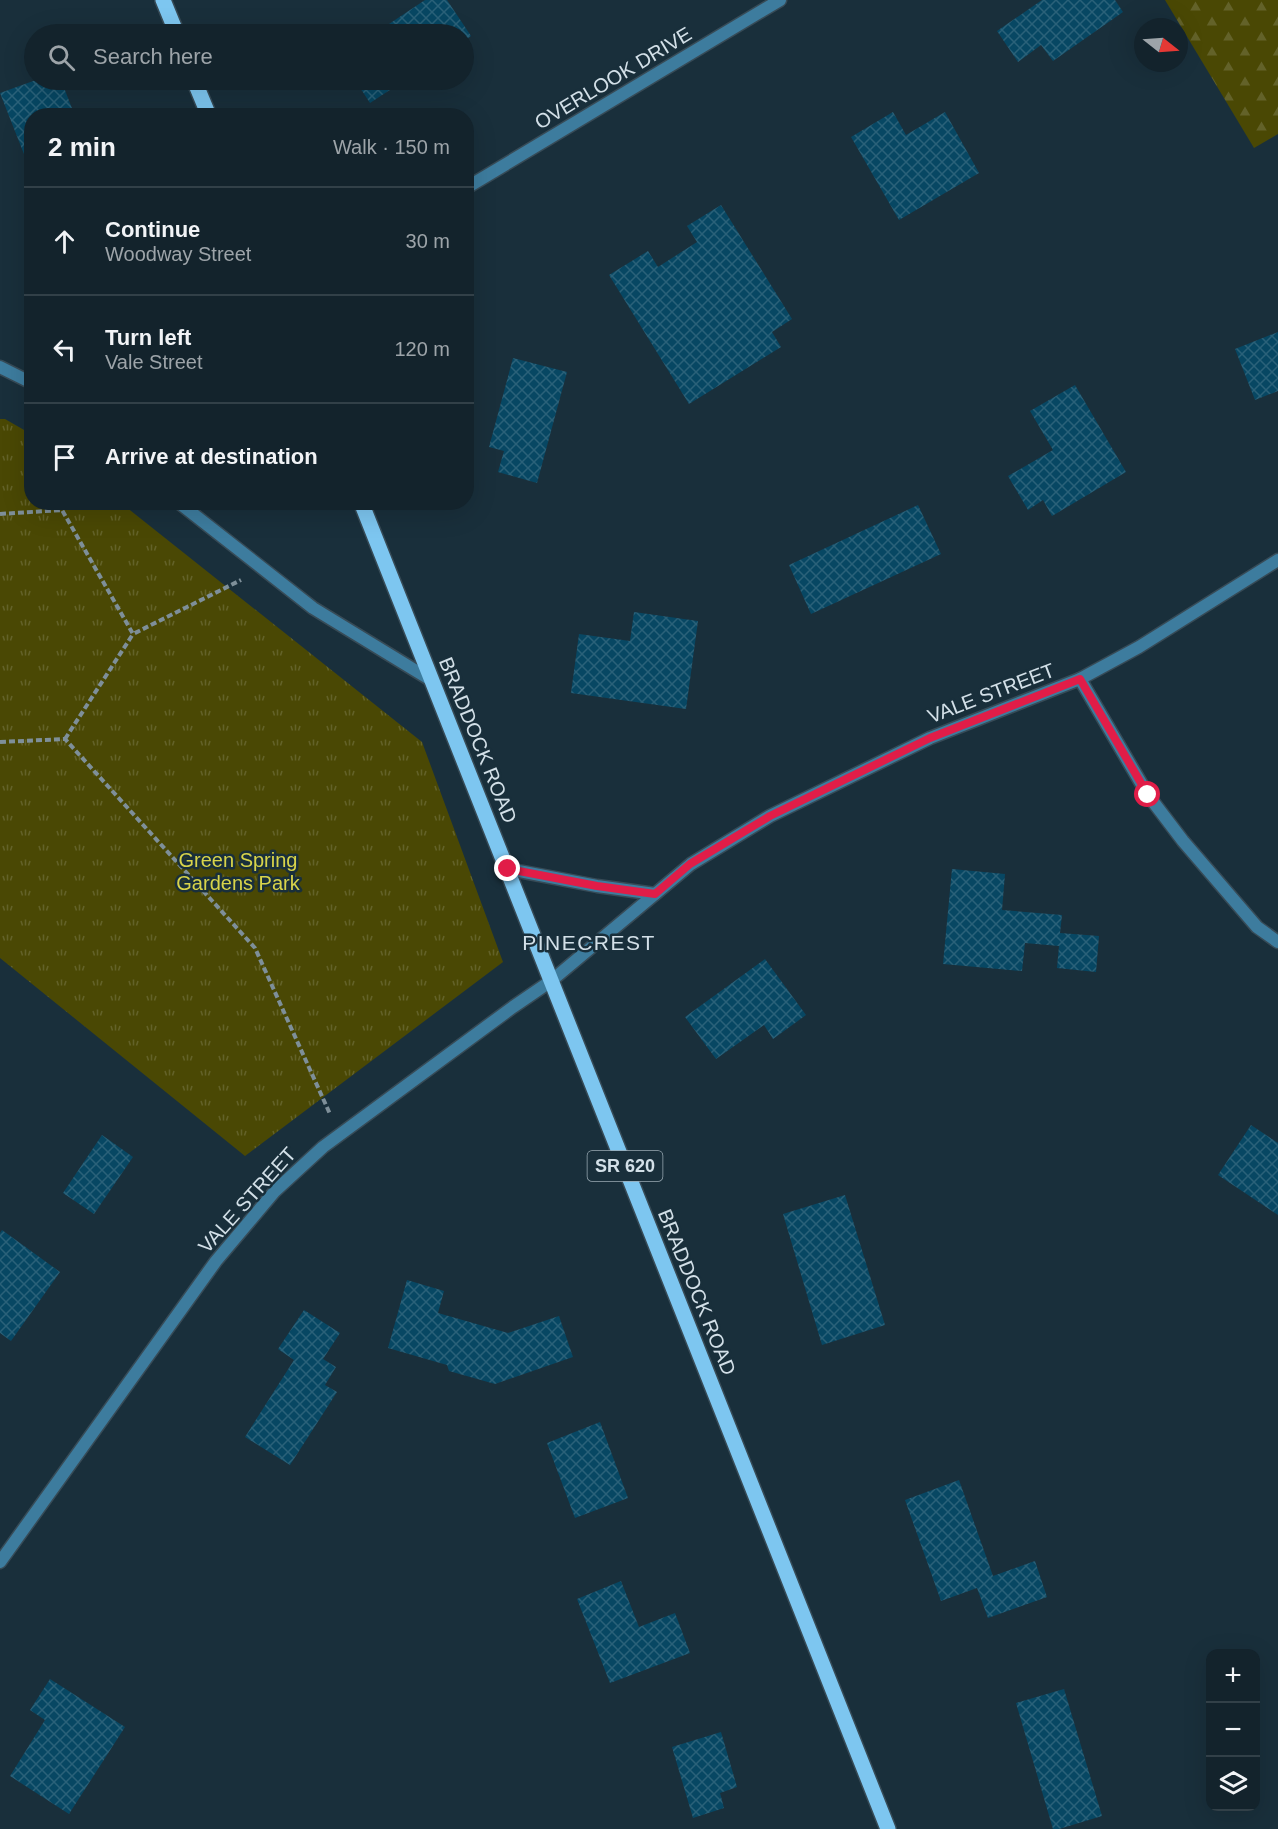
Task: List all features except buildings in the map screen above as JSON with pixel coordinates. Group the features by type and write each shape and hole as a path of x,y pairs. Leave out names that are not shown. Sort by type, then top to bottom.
{"main road":[{"path":"163,0 173,24"},
{"path":"198,90 206,108"},
{"name":"BRADDOCK ROAD","path":"364,510 888,1829"}],"street":[{"name":"OVERLOOK DRIVE","path":"474,183 780,0"},
{"path":"0,367 24,378"},
{"path":"188,510 313,608 431,681"},
{"name":"VALE STREET","path":"0,1563 216,1261 275,1191 339,1134 513,1006 551,981 690,864 770,816 930,738 1080,679 1139,646 1278,561"},
{"path":"1080,679 1148,795 1183,841 1257,927 1278,942"},
{"path":"508,869 597,886 655,894"}],"path":[{"path":"0,514 62,510 133,634"},
{"path":"65,739 133,634 263,568"},
{"path":"0,742 65,739"},
{"path":"65,739 255,948 339,1134"}],"green space":[{"path":"1165,0 1278,0 1278,134 1254,148 1188,38 1188,18 1176,18"},
{"name":"Green Spring Gardens Park","path":"0,419 5,419 24,430 24,510 130,510 422,742 503,962 245,1156 0,958"}],"district":[{"name":"PINECREST","path":"589,943"}],"route":[{"path":"508,869 597,886 655,894 690,864 770,816 930,738 1080,679 1148,795"}]}
